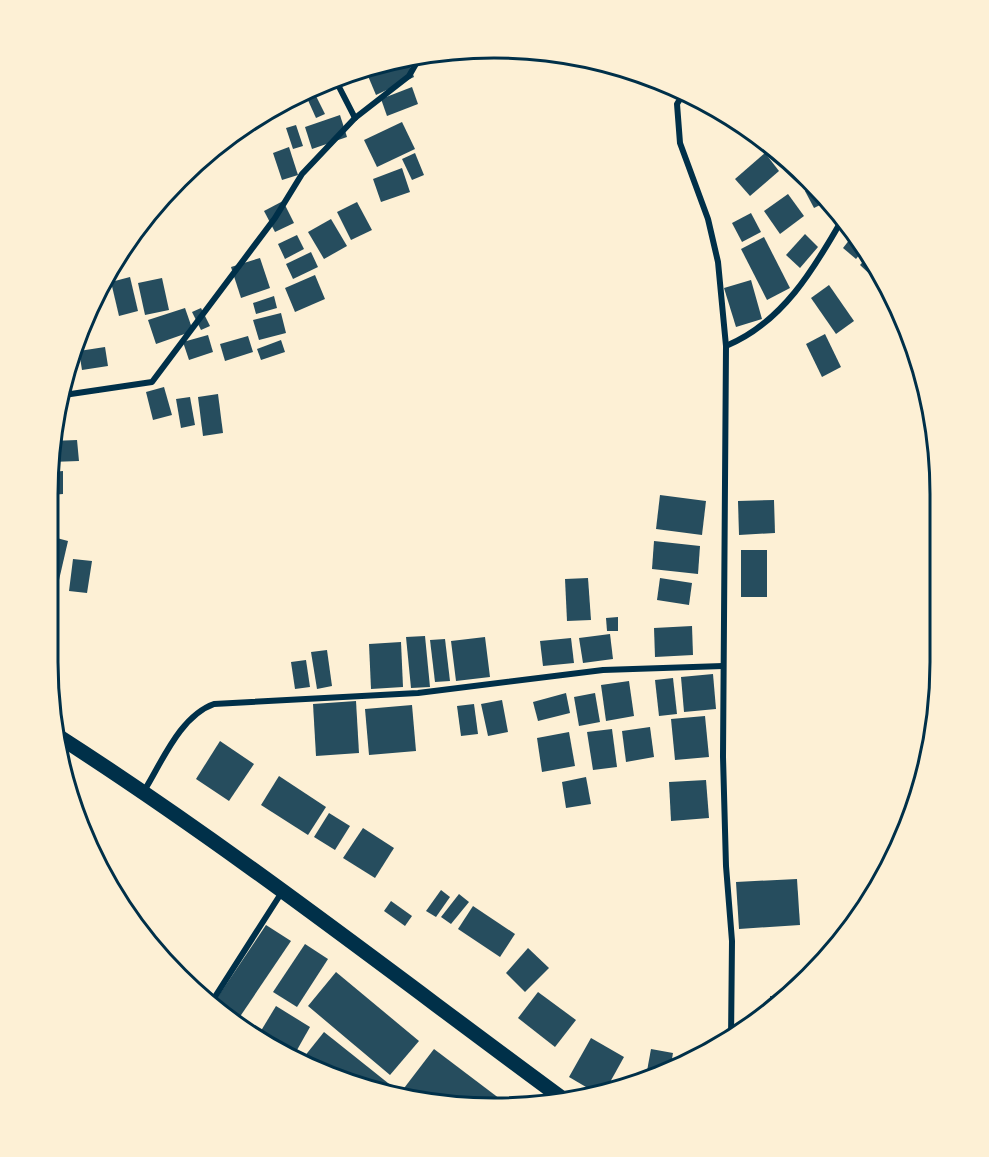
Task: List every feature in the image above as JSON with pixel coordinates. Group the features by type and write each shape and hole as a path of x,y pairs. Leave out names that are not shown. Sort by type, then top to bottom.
{"main road":[{"path":"66,741 144,791 283,891 556,1094"}],"street":[{"path":"70,394 152,382 275,218 302,174 355,118 409,76 415,66"},
{"path":"339,88 355,118"},
{"path":"680,100 677,104 680,143 708,219 718,262 726,346 723,666 726,866 732,941 731,1029"},
{"path":"726,346 749,336 787,303 838,226"},
{"path":"144,791 188,720 203,708 214,704 418,693 603,670 723,666"},
{"path":"215,997 283,891"}],"building":[{"path":"410,67 414,77 376,95 369,77"},
{"path":"412,87 418,104 387,116 381,99"},
{"path":"316,97 325,114 316,118 308,100"},
{"path":"340,115 347,137 312,149 305,127"},
{"path":"402,122 415,149 377,167 364,140"},
{"path":"296,125 303,146 293,149 286,128"},
{"path":"289,147 298,175 282,180 273,153"},
{"path":"415,153 424,175 412,180 402,159"},
{"path":"765,153 779,171 750,196 735,179"},
{"path":"402,168 410,192 381,202 373,179"},
{"path":"807,190 820,205 814,208 805,191"},
{"path":"788,194 804,216 780,234 764,211"},
{"path":"283,201 294,223 275,232 264,211"},
{"path":"357,202 372,230 351,240 337,212"},
{"path":"751,213 761,232 742,242 732,223"},
{"path":"331,219 347,246 324,259 308,232"},
{"path":"805,234 818,247 800,268 786,255"},
{"path":"297,235 304,249 285,259 278,244"},
{"path":"764,237 790,288 767,300 741,249"},
{"path":"849,241 859,255 856,259 843,248"},
{"path":"311,252 318,267 293,279 286,264"},
{"path":"260,258 270,288 241,298 231,267"},
{"path":"863,262 871,275 860,265"},
{"path":"315,275 325,299 295,312 285,288"},
{"path":"130,277 138,311 119,316 112,286 114,281"},
{"path":"162,278 169,310 145,315 138,283"},
{"path":"751,280 762,319 736,327 724,288"},
{"path":"829,285 854,321 836,334 811,298"},
{"path":"274,296 277,308 256,314 253,303"},
{"path":"185,308 193,331 156,344 148,320"},
{"path":"201,308 210,326 201,330 192,312"},
{"path":"281,313 286,333 259,340 253,320"},
{"path":"825,334 841,367 822,377 806,344"},
{"path":"208,335 213,352 189,360 183,342"},
{"path":"248,336 253,352 225,361 220,344"},
{"path":"281,340 285,352 261,360 257,349"},
{"path":"105,347 108,366 82,370 80,359 83,350"},
{"path":"164,387 172,415 153,420 146,392"},
{"path":"218,394 223,433 203,436 198,397"},
{"path":"190,397 195,425 181,428 176,399"},
{"path":"77,440 79,461 59,462 62,441"},
{"path":"59,471 63,471 63,494 58,494 58,494"},
{"path":"660,495 706,501 702,535 656,529"},
{"path":"774,500 775,533 739,535 738,501"},
{"path":"58,538 68,541 58,580"},
{"path":"654,541 700,546 698,574 652,569"},
{"path":"741,550 767,550 767,597 741,597"},
{"path":"73,559 92,561 87,593 69,591"},
{"path":"588,578 591,620 567,621 565,579"},
{"path":"660,578 692,583 689,605 657,600"},
{"path":"618,617 618,631 607,631 606,618"},
{"path":"692,626 693,655 655,657 654,628"},
{"path":"610,634 613,659 583,663 579,638"},
{"path":"425,636 430,687 411,688 406,637"},
{"path":"485,637 490,677 456,681 451,641"},
{"path":"571,638 574,663 543,666 540,641"},
{"path":"445,639 450,681 435,682 430,640"},
{"path":"401,642 403,687 371,689 369,644"},
{"path":"327,650 332,686 317,689 311,652"},
{"path":"306,660 310,687 295,689 291,662"},
{"path":"713,674 716,709 684,712 681,677"},
{"path":"673,678 677,714 659,716 655,680"},
{"path":"629,681 634,716 606,721 601,685"},
{"path":"566,693 570,713 538,721 533,702"},
{"path":"595,693 600,722 579,726 574,697"},
{"path":"502,700 508,732 488,736 481,704"},
{"path":"356,701 359,753 316,756 313,704"},
{"path":"474,704 478,734 461,736 457,706"},
{"path":"412,705 416,751 369,755 365,709"},
{"path":"705,716 709,757 675,760 671,719"},
{"path":"650,727 654,757 626,762 622,731"},
{"path":"612,729 617,767 593,770 587,732"},
{"path":"569,732 575,766 542,772 537,738"},
{"path":"220,741 254,764 229,801 196,779"},
{"path":"279,776 326,807 308,835 261,805"},
{"path":"586,777 591,804 566,808 562,782"},
{"path":"706,780 709,818 671,821 669,782"},
{"path":"329,813 350,826 335,850 314,837"},
{"path":"363,828 394,848 375,878 343,858"},
{"path":"797,879 800,925 739,929 736,882"},
{"path":"441,890 450,897 436,917 426,911"},
{"path":"459,894 469,902 451,924 441,917"},
{"path":"391,901 412,916 405,926 384,911"},
{"path":"473,906 515,934 500,957 458,929"},
{"path":"266,925 291,941 240,1016 217,998"},
{"path":"305,944 328,959 297,1007 273,992"},
{"path":"528,948 549,968 525,992 506,973"},
{"path":"336,972 419,1041 390,1075 308,1006"},
{"path":"538,992 576,1020 555,1047 518,1018"},
{"path":"276,1006 310,1027 296,1051 261,1031"},
{"path":"324,1032 392,1086 354,1075 305,1055"},
{"path":"591,1038 624,1057 609,1083 588,1088 569,1077"},
{"path":"434,1049 499,1098 466,1098 404,1089"},
{"path":"651,1049 673,1053 672,1060 647,1070"}]}
